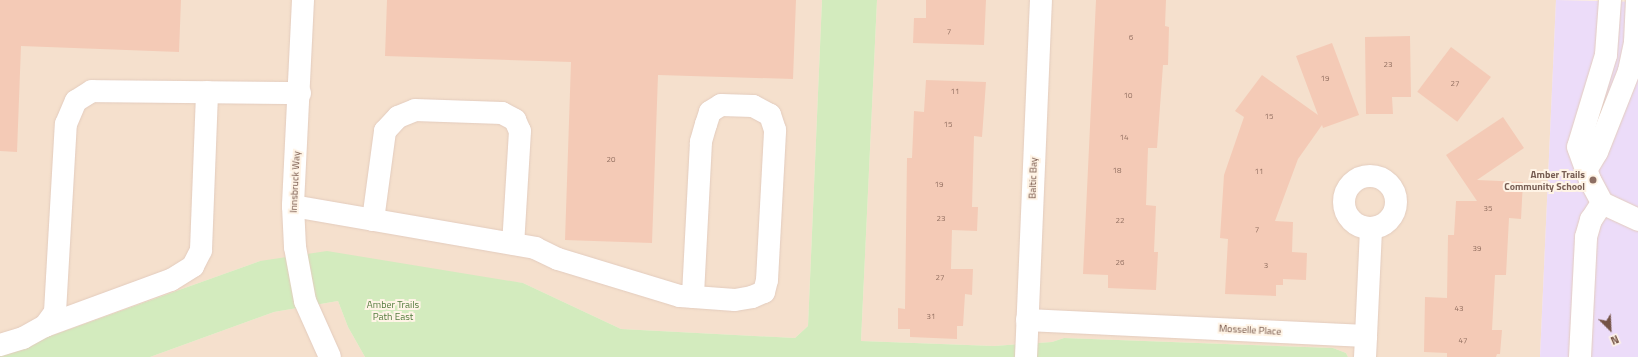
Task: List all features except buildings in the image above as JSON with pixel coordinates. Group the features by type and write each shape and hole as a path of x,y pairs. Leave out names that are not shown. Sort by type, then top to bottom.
{"street":[{"name":"Innsbruck Way","path":"303,0 300,93 292,206 295,247 301,287 330,357"},
{"name":"Baltic Bay","path":"1026,357 1041,0"},
{"path":"1610,0 1606,55 1578,147 1586,170 1602,203 1638,220"},
{"path":"1586,170 1597,152 1635,61 1636,0"},
{"path":"45,326 55,312 66,124 76,101 92,91 300,93"},
{"path":"0,345 23,338 45,326 171,280 193,266 201,250 207,92"},
{"path":"292,206 535,248 558,259 680,296 693,297 735,300 764,292 767,280 775,130 770,115 753,106 721,105 710,112 706,124 701,142 693,297"},
{"path":"373,220 384,131 398,117 414,110 502,113 515,120 520,131 513,244"},
{"path":"1580,357 1586,237 1591,220 1602,203"},
{"name":"Mosselle Place","path":"1027,320 1366,346 1370,228"}],"shaded area":[{"path":"0,0 822,0 808,326 795,338 621,329 523,283 260,261 0,354"},
{"path":"877,0 1556,0 1540,357 1348,357 1346,353 1333,348 1064,338 1052,342 994,346 861,341"},
{"name":"Amber Trails Community School","path":"1556,0 1638,2 1638,357 1540,357"},
{"path":"338,301 348,327 365,357 150,357 274,312"}],"green space":[{"name":"Amber Trails Path East","path":"822,0 877,0 861,341 994,346 1052,342 1064,338 1333,348 1346,353 1348,357 365,357 348,327 338,301 274,312 150,357 0,357 0,354 260,261 327,251 523,283 621,329 795,338 808,326"}],"place":[{"name":"Amber Trails Community School","path":"1593,180"}]}
